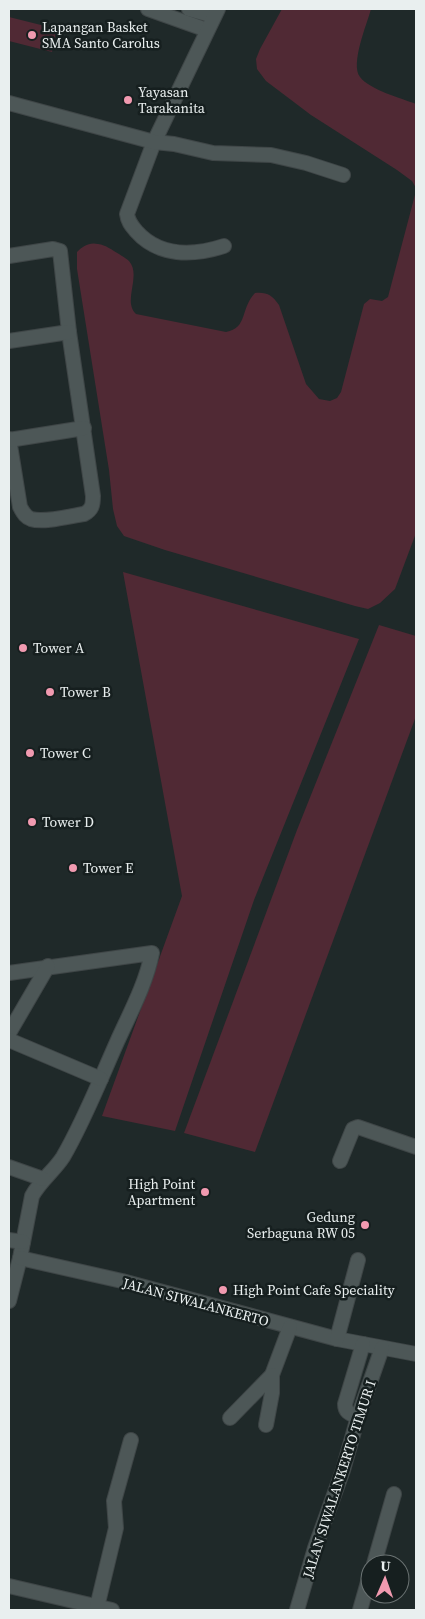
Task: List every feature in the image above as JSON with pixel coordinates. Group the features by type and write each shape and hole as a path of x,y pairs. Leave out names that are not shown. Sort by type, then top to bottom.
{"street":[{"path":"148,9 205,29"},
{"path":"189,9 216,12 205,29 154,142 128,210 127,218 141,236 163,250 186,253 224,246"},
{"path":"9,103 154,142 174,144 213,153 271,155 306,163 343,175"},
{"path":"9,256 53,249 60,251 69,332 84,428 93,503 89,511 84,514 42,520 25,516 20,507 9,439 84,428"},
{"path":"9,340 69,332"},
{"path":"9,973 48,966 152,953 144,980 101,1079 62,1158 43,1179 32,1196 9,1302"},
{"path":"9,1033 48,966"},
{"path":"9,1040 101,1079"},
{"path":"340,1161 353,1129 358,1127 416,1147"},
{"path":"9,1167 43,1179"},
{"path":"9,1240 23,1242"},
{"name":"JALAN SIWALANKERTO","path":"20,1258 122,1281 337,1339 416,1354"},
{"path":"337,1339 358,1260"},
{"path":"266,1426 272,1393 272,1375 290,1327"},
{"path":"358,1417 345,1410 345,1404 363,1344"},
{"name":"JALAN SIWALANKERTO TIMUR I","path":"297,1610 315,1548 343,1470 358,1417 382,1348"},
{"path":"230,1418 272,1375"},
{"path":"97,1607 116,1528 114,1501 131,1440"},
{"path":"377,1554 394,1494"},
{"path":"9,1586 112,1610"}],"shaded area":[{"path":"282,9 371,9 358,54 357,71 360,77 371,86 416,104 416,188 412,181 397,170 311,115 266,81 257,69 256,59 260,49"},
{"name":"Lapangan Basket SMA Santo Carolus","path":"9,17 57,29 52,52 9,41"},
{"path":"416,191 416,533 395,589 380,603 368,609 165,550 124,536 117,526 113,509 109,470 77,269 77,252 86,245 104,245 129,261 134,274 131,302 132,309 136,314 226,332 233,330 241,322 247,305 255,293 269,295 279,305 306,384 319,399 330,401 337,398 341,392 364,304 370,299 382,301 388,297"},
{"path":"123,572 359,639 254,900 175,1131 102,1116 182,896"},
{"path":"379,625 416,636 416,716 255,1152 184,1133 297,830"}],"place":[{"name":"Lapangan Basket SMA Santo Carolus","path":"32,35"},
{"name":"Yayasan Tarakanita","path":"128,100"},
{"name":"Tower A","path":"23,648"},
{"name":"Tower B","path":"50,692"},
{"name":"Tower C","path":"30,753"},
{"name":"Tower D","path":"32,822"},
{"name":"Tower E","path":"73,868"},
{"name":"High Point Apartment","path":"205,1192"},
{"name":"Gedung Serbaguna RW 05","path":"365,1225"},
{"name":"High Point Cafe Speciality","path":"223,1290"}]}
